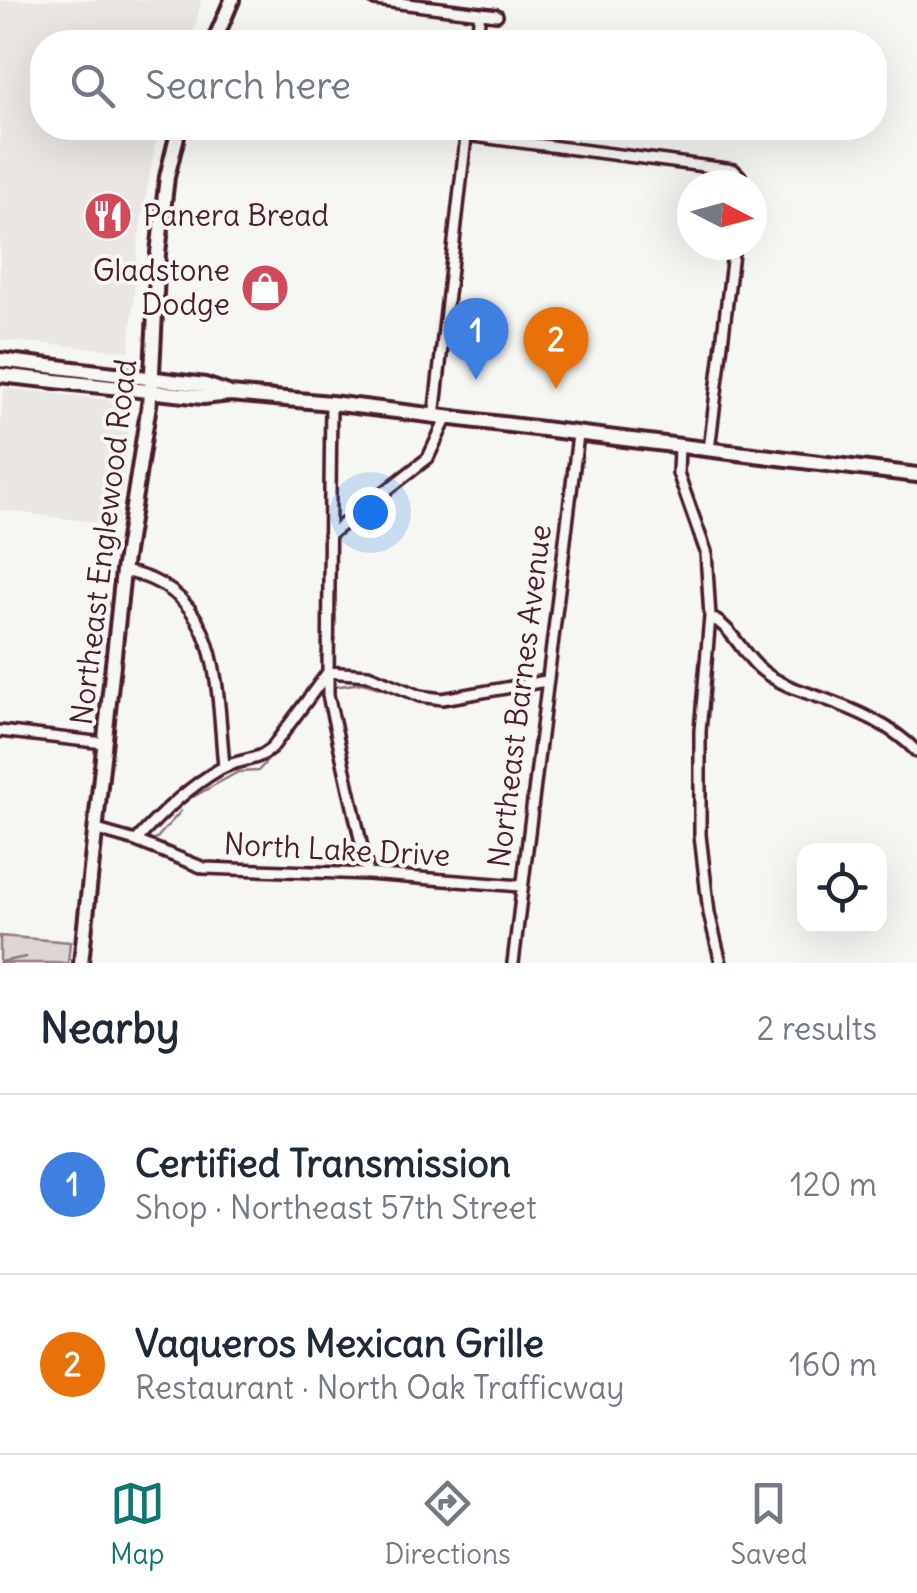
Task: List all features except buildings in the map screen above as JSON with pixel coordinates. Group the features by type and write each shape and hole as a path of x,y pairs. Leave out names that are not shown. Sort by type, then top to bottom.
{"main road":[{"path":"219,30 232,0"},
{"name":"Northeast Englewood Road","path":"81,963 123,571 152,385 158,253 167,177 176,140"},
{"path":"0,360 152,385"},
{"path":"0,375 205,385 230,394 917,475"}],"street":[{"path":"375,0 497,15"},
{"path":"478,30 480,13"},
{"path":"329,535 428,458 440,418 465,140"},
{"path":"522,140 734,170"},
{"path":"708,450 732,260"},
{"path":"331,403 328,695 368,874"},
{"name":"Northeast Barnes Avenue","path":"513,963 578,435"},
{"path":"679,447 678,473 706,552 710,616 700,731 700,835 709,913 721,963"},
{"path":"123,571 174,590 205,633 213,664 224,766"},
{"path":"710,616 723,624 761,670 777,681 882,725 917,752"},
{"path":"328,672 368,675 420,696 442,699 546,682"},
{"path":"136,841 184,792 224,766 262,757 271,750 328,672"},
{"path":"0,731 104,743"},
{"name":"North Lake Drive","path":"97,830 204,868 368,874 521,886"}],"shaded area":[{"path":"0,0 201,0 195,30 30,30 30,140 156,140 139,234 129,351 0,340"},
{"path":"4,388 118,401 131,406 117,525 0,510"},
{"path":"0,936 70,942 68,963 0,963"}],"waterway":[{"path":"332,687 362,683 412,697"},
{"path":"424,701 448,705 511,693"},
{"path":"193,797 238,772 258,771 289,737 302,715"},
{"path":"156,839 181,811"},
{"path":"0,962 26,957"}],"place":[{"name":"Panera Bread","path":"108,216"},
{"name":"Gladstone Dodge","path":"265,288"},
{"name":"Certified Transmission","path":"476,380"},
{"name":"Vaqueros Mexican Grille","path":"556,389"}]}
